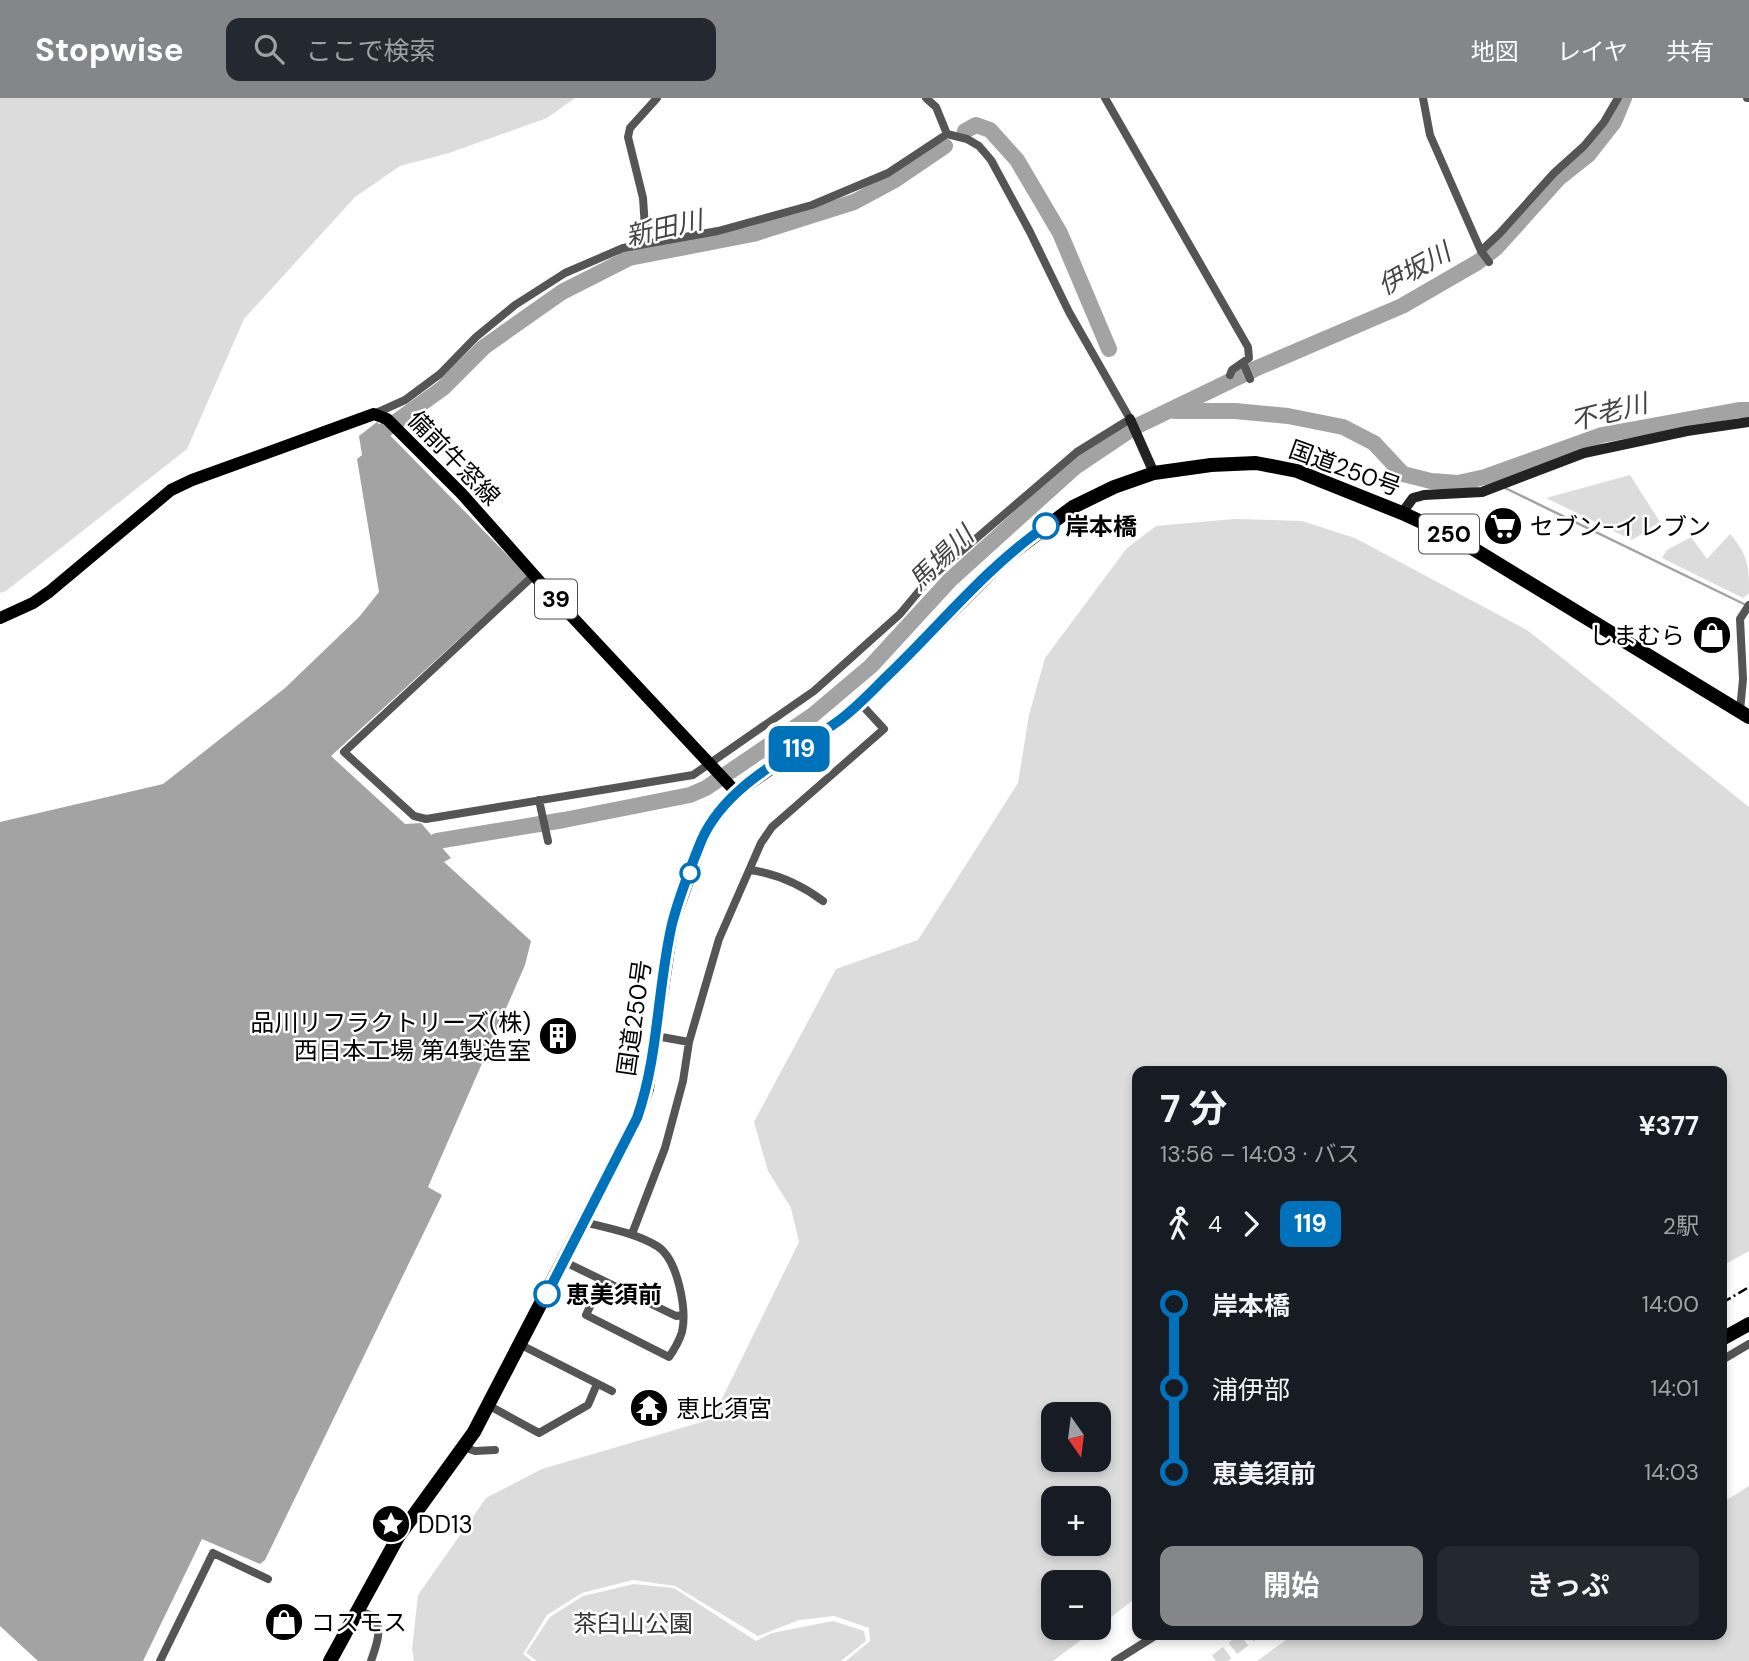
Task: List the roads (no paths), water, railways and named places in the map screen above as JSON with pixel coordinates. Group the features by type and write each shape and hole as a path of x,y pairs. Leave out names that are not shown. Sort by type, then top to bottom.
{"highway":[{"name":"国道250号","path":"330,1661 398,1537 463,1447 488,1405 637,1118 647,1089 672,923 702,839 712,821 733,790 840,720 922,643 980,582 1036,533 1073,507 1096,495 1154,474 1186,468 1233,464 1276,466 1297,471 1454,537 1744,714"},
{"path":"1727,1336 1749,1324"}],"main road":[{"name":"備前牛窓線","path":"0,618 33,603 49,592 139,514 171,490 192,480 378,415 399,431 462,494 733,790"},
{"path":"1131,421 1154,474"},
{"path":"1402,513 1413,498 1423,495 1468,494 1504,485 1584,453 1688,431 1749,422"}],"street":[{"path":"646,243 643,198 628,137 630,128 657,98"},
{"path":"1105,98 1248,347 1249,358 1230,374"},
{"path":"1423,98 1430,135 1485,257 1500,233 1554,173 1584,146 1604,122 1618,98"},
{"path":"534,575 344,752 414,816 426,819 540,802 693,775 711,766 814,691 900,614 930,578 1077,452 1131,421 1069,312 991,160 973,142 947,134 930,99"},
{"path":"378,415 405,400 440,374 476,337 514,305 565,273 623,248 718,231 812,205 888,173 947,134"},
{"path":"1744,714 1740,619 1748,607"},
{"path":"632,1234 665,1148 684,1081 689,1042 719,939 761,843 772,827 884,729 860,703"},
{"path":"540,802 548,841"},
{"path":"750,870 790,880 823,901"},
{"path":"656,1035 689,1042"},
{"path":"584,1222 632,1234 664,1251 674,1267 683,1315 682,1332 669,1357 586,1315 602,1282"},
{"path":"564,1261 676,1316 683,1315"},
{"path":"1727,1357 1749,1344"},
{"path":"521,1345 612,1391"},
{"path":"488,1405 539,1433 588,1405 597,1384"},
{"path":"463,1447 475,1451 495,1450"},
{"path":"160,1661 213,1553 268,1579"},
{"path":"357,1610 373,1617 378,1626 371,1661"},
{"path":"1115,1661 1148,1640"}],"waterway":[{"name":"馬場川","path":"437,841 564,820 690,795 706,788 813,715 871,666 950,580 1075,467 1133,428 1257,368 1402,306 1478,262 1496,248 1559,178 1588,155 1614,122 1624,98"},
{"name":"新田川","path":"965,131 976,125 990,130 1017,160 1060,233 1109,349"},
{"name":"新田川","path":"386,429 443,388 484,347 562,292 629,258 753,234 854,202 895,180 945,146"},
{"name":"馬場川","path":"1175,411 1235,411 1288,416 1343,427 1374,443 1403,474 1431,481 1458,483 1485,477 1602,435 1749,410"},
{"name":"不老川","path":"1485,477 1494,482"},
{"path":"1503,487 1746,605"}],"tunnel":[{"path":"1216,1661 1244,1640"}],"railway":[{"path":"1727,1300 1749,1287"},
{"path":"385,1533 396,1516"}],"place":[{"name":"岸本橋","path":"1046,526"},
{"name":"セブン-イレブン","path":"1503,526"},
{"name":"しまむら","path":"1712,635"},
{"name":"品川リフラクトリーズ(株) 西日本工場 第4製造室","path":"558,1036"},
{"name":"恵美須前","path":"547,1294"},
{"name":"恵比須宮","path":"649,1408"},
{"name":"DD13","path":"391,1524"},
{"name":"コスモス","path":"284,1622"}],"water label":[{"name":"伊坂川","path":"1414,269"}],"park label":[{"name":"茶臼山公園","path":"633,1623"}]}
